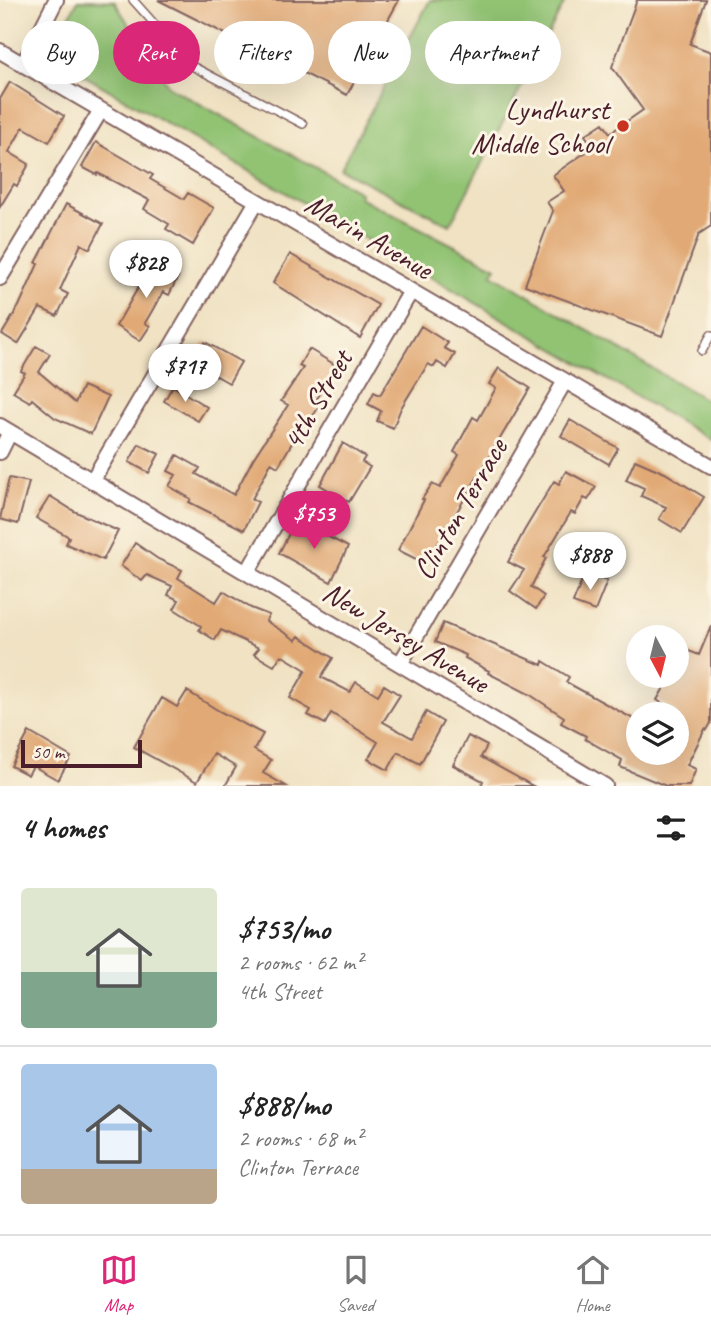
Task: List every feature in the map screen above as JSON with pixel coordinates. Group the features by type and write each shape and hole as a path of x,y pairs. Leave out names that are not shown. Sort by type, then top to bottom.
{"street":[{"path":"45,21 56,0"},
{"name":"Marin Avenue","path":"0,51 21,64"},
{"name":"Marin Avenue","path":"56,84 711,466"},
{"path":"0,278 101,110"},
{"path":"92,481 257,201"},
{"name":"4th Street","path":"247,573 411,291"},
{"name":"Clinton Terrace","path":"400,664 565,381"},
{"path":"0,452 5,429"},
{"name":"New Jersey Avenue","path":"5,429 605,786"}],"lane":[{"path":"133,0 192,66 303,124"},
{"path":"702,351 711,335"}],"green space":[{"path":"78,0 114,1 127,21 113,21 113,84 167,84 360,192 359,197 496,267 492,274 711,403 711,440 99,84 99,21 67,21"},
{"path":"430,0 566,0 555,21 425,21 425,84 523,84 450,225 340,169 385,84 411,84 411,36"}],"building":[{"path":"158,0 399,0 388,21 328,21 328,84 353,84 347,95 314,78 314,21 214,21 214,28"},
{"path":"637,0 706,0 690,44 711,52 711,226 699,234 662,336 525,285 553,211 547,202 564,191 553,175 593,147 585,135 603,123 610,133 643,110 612,67"},
{"path":"10,82 64,116 49,142 23,127 9,152 29,164 17,186 14,184 0,207 0,99"},
{"path":"96,142 153,175 150,179 184,199 188,193 214,208 193,245 166,229 169,224 144,209 149,200 82,167"},
{"path":"66,204 103,224 90,249 81,244 60,290 68,294 57,316 40,308 18,344 2,334 19,306 38,264 36,263"},
{"path":"290,254 378,305 360,338 273,283"},
{"path":"147,261 178,277 169,295 163,292 145,323 150,326 140,341 116,326 142,281 138,279"},
{"path":"421,326 448,343 444,348 455,354 447,368 437,362 434,367 428,364 401,408 393,428 377,421 381,411 368,404 374,392 380,395"},
{"path":"205,342 241,362 229,383 194,363"},
{"path":"36,346 50,354 39,372 75,403 83,386 108,397 91,434 55,418 32,399 30,402 13,392 25,373 21,371"},
{"path":"309,349 337,366 317,399 322,402 311,419 307,417 278,467 271,463 252,499 258,502 244,530 189,502 191,499 169,486 176,475 168,471 177,455 200,468 196,474 234,495 253,459 288,405 281,401 303,368 299,366"},
{"path":"499,368 530,388 426,564 398,550 424,500 422,499 432,484 440,488 459,455 454,452 473,417 478,420 496,388 489,384"},
{"path":"173,386 207,407 198,421 164,401"},
{"path":"570,420 618,448 609,464 561,436"},
{"path":"343,443 365,457 362,462 370,467 349,502 320,485"},
{"path":"139,444 159,454 149,473 129,462"},
{"path":"635,460 665,473 704,497 682,533 659,519 666,507 641,496 644,488 626,480"},
{"path":"566,471 596,487 588,500 584,498 575,514 571,512 544,557 546,558 531,587 544,596 536,609 510,591 524,570 508,562 554,481 559,484"},
{"path":"9,478 29,482 18,524 0,519"},
{"path":"50,496 74,511 118,531 103,560 66,544 69,537 36,518"},
{"path":"296,520 348,547 331,582 279,553"},
{"path":"135,543 158,559 182,570 178,578 216,602 223,591 251,608 269,615 266,621 296,640 299,636 333,658 321,677 350,692 356,682 378,695 384,685 400,695 383,722 412,738 426,712 443,722 420,764 398,752 388,770 368,759 378,742 331,713 325,724 308,715 311,710 290,698 306,670 281,655 274,666 254,654 259,648 221,630 215,640 199,630 201,626 174,609 179,600 168,595 172,586 147,575 142,581 121,566"},
{"path":"585,573 607,581 595,611 573,603"},
{"path":"443,623 542,665 543,661 569,677 566,682 626,715 626,765 687,765 696,769 689,786 666,786 620,767 622,760 561,723 564,717 529,694 488,673 489,671 465,658 466,655 435,642"},
{"path":"711,626 711,723 707,730 705,729 689,761 689,702 657,700 664,688 690,688 690,651 699,655"},
{"path":"187,691 263,734 254,750 271,760 263,773 286,786 225,786 236,767 214,754 197,782 134,747 162,698 177,707"},
{"path":"29,732 71,757 58,780 33,766 28,775 11,766"},
{"path":"468,736 487,746 481,757 533,786 481,786 483,781 453,765"}],"place":[{"name":"Lyndhurst Middle School","path":"623,126"}]}
